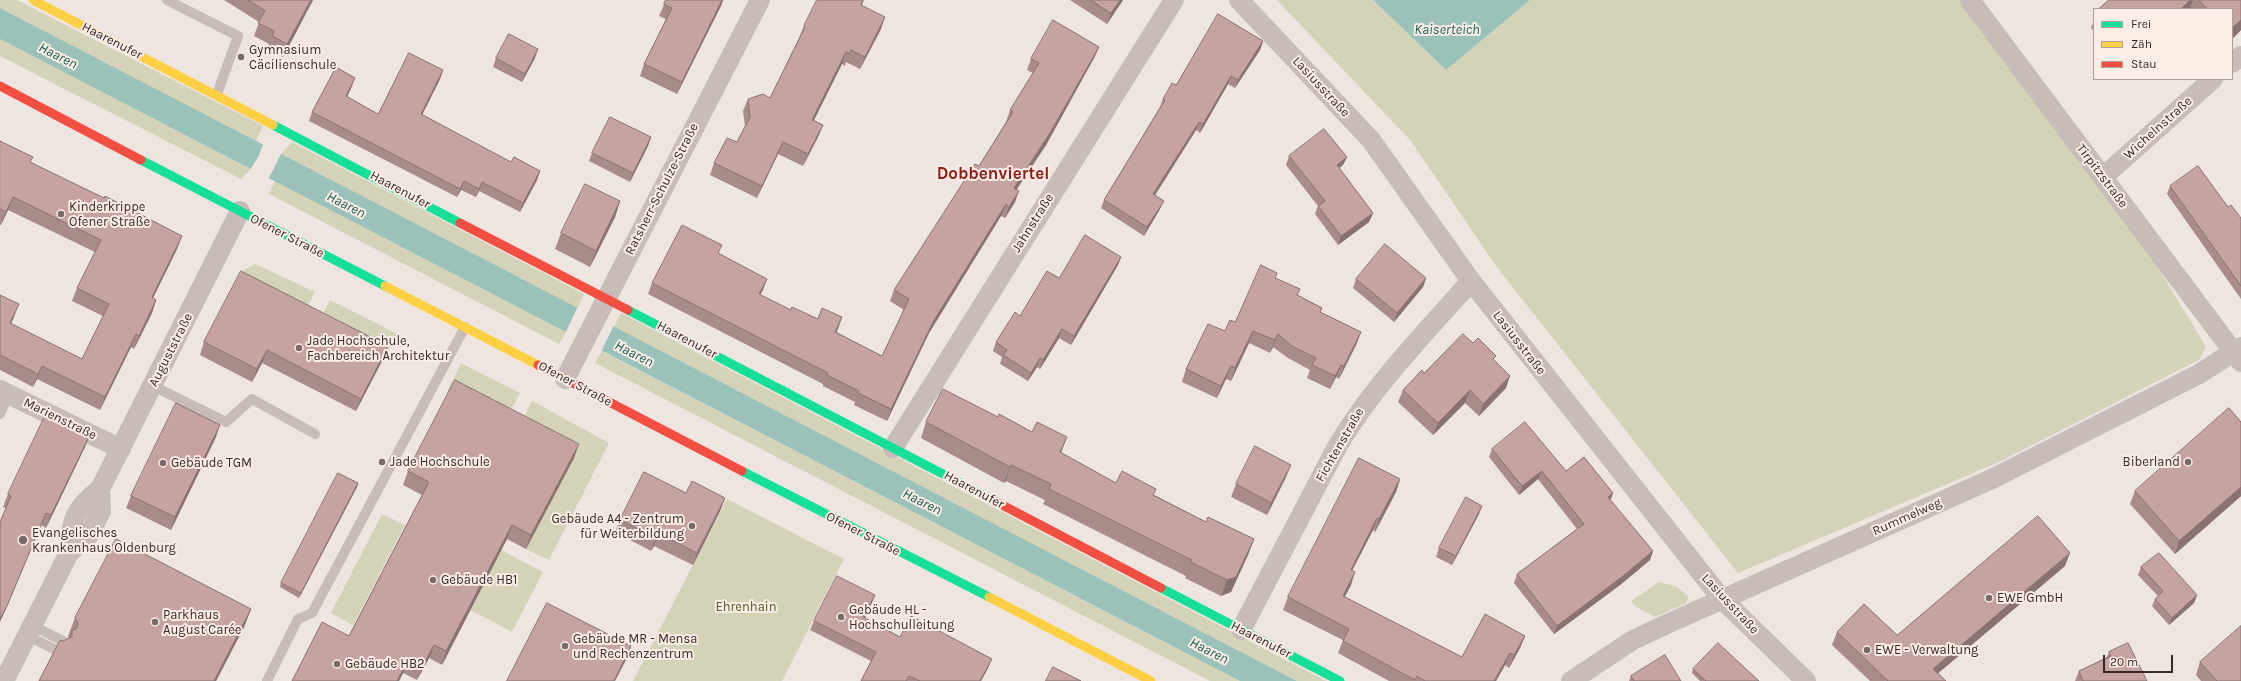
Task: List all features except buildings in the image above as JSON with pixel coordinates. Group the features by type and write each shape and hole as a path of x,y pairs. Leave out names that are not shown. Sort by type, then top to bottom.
{"street":[{"name":"Haarenufer","path":"33,0 217,94 1340,681"},
{"name":"Ratsherr-Schulze-Straße","path":"565,379 582,343 760,0"},
{"name":"Jahnstraße","path":"893,448 1174,0"},
{"name":"Lasiusstraße","path":"1239,0 1371,140 1471,281 1721,598 1806,681"},
{"name":"Tirpitzstraße","path":"1970,0 2238,354"},
{"path":"2233,62 2241,56"},
{"name":"Wichelnstraße","path":"2103,177 2212,80"},
{"name":"Ofener Straße","path":"0,86 1151,681"},
{"name":"Auguststraße","path":"4,681 31,631 69,553 89,535 101,511 100,489 240,211"},
{"name":"Fichtenstraße","path":"1241,630 1354,418 1375,390 1471,281"},
{"name":"Rummelweg","path":"1571,681 1634,640 1721,598 1994,478 2238,354"},
{"name":"Marienstraße","path":"5,392 121,449"}],"lane":[{"path":"167,0 238,36 217,94"},
{"path":"267,681 298,619 312,613 464,327"},
{"path":"153,386 226,422 252,399 315,434"},
{"path":"0,414 5,392"},
{"path":"31,631 65,642"},
{"path":"31,631 60,652"}],"green space":[{"path":"0,0 17,0 263,126 256,141 0,8"},
{"path":"1277,0 1373,0 1446,70 1530,0 1970,0 2103,177 2206,347 2199,360 1999,462 1738,573 1496,266 1411,141"},
{"path":"0,39 251,168 241,179 0,56"},
{"path":"292,142 584,294 578,308 281,154"},
{"path":"275,181 566,332 559,344 269,194"},
{"path":"255,264 315,292 303,316 238,283 244,270"},
{"path":"330,300 397,334 384,358 318,324"},
{"path":"621,313 1326,681 1297,681 614,327"},
{"path":"602,351 1240,681 1210,681 595,363"},
{"path":"461,363 520,393 505,422 447,392"},
{"path":"532,401 609,443 549,560 526,549 518,429"},
{"name":"Ehrenhain","path":"727,499 844,559 782,681 633,681"},
{"path":"382,514 405,525 353,625 331,613"},
{"path":"501,550 543,572 512,632 470,610"},
{"path":"1659,582 1677,587 1689,597 1686,603 1655,617 1636,607 1631,601"}],"water":[{"name":"Kaiserteich","path":"1373,0 1530,0 1446,70"},
{"name":"Haaren","path":"0,8 1297,681 1240,681 0,39"}],"pier":[{"path":"264,143 282,152 268,180 250,170"},
{"path":"578,306 614,325 601,352 565,334"}],"traffic: fast":[{"path":"273,125 460,223"},
{"path":"141,160 385,286"},
{"path":"628,310 987,497"},
{"path":"742,471 989,597"},
{"path":"1161,588 1340,681"}],"traffic: slow":[{"path":"33,0 273,125"},
{"path":"385,286 538,365"},
{"path":"989,597 1151,681"}],"traffic: jam":[{"path":"0,86 141,160"},
{"path":"460,223 628,310"},
{"path":"538,365 742,471"},
{"path":"987,497 1161,588"}],"place":[{"name":"Gymnasium Cäcilienschule","path":"241,57"},
{"name":"Kinderkrippe Ofener Straße","path":"61,214"},
{"name":"Jade Hochschule, Fachbereich Architektur","path":"299,348"},
{"name":"Jade Hochschule","path":"382,462"},
{"name":"Biberland","path":"2188,462"},
{"name":"Gebäude TGM","path":"163,463"},
{"name":"Gebäude A4 - Zentrum für Weiterbildung","path":"692,526"},
{"name":"Evangelisches Krankenhaus Oldenburg","path":"23,540"},
{"name":"Gebäude HB1","path":"433,580"},
{"name":"EWE GmbH","path":"1989,598"},
{"name":"Gebäude HL - Hochschulleitung","path":"841,617"},
{"name":"Parkhaus August Carée","path":"155,622"},
{"name":"Gebäude MR - Mensa und Rechenzentrum","path":"565,646"},
{"name":"EWE - Verwaltung","path":"1867,650"},
{"name":"Gebäude HB2","path":"337,664"}],"district":[{"name":"Dobbenviertel","path":"993,174"}]}
